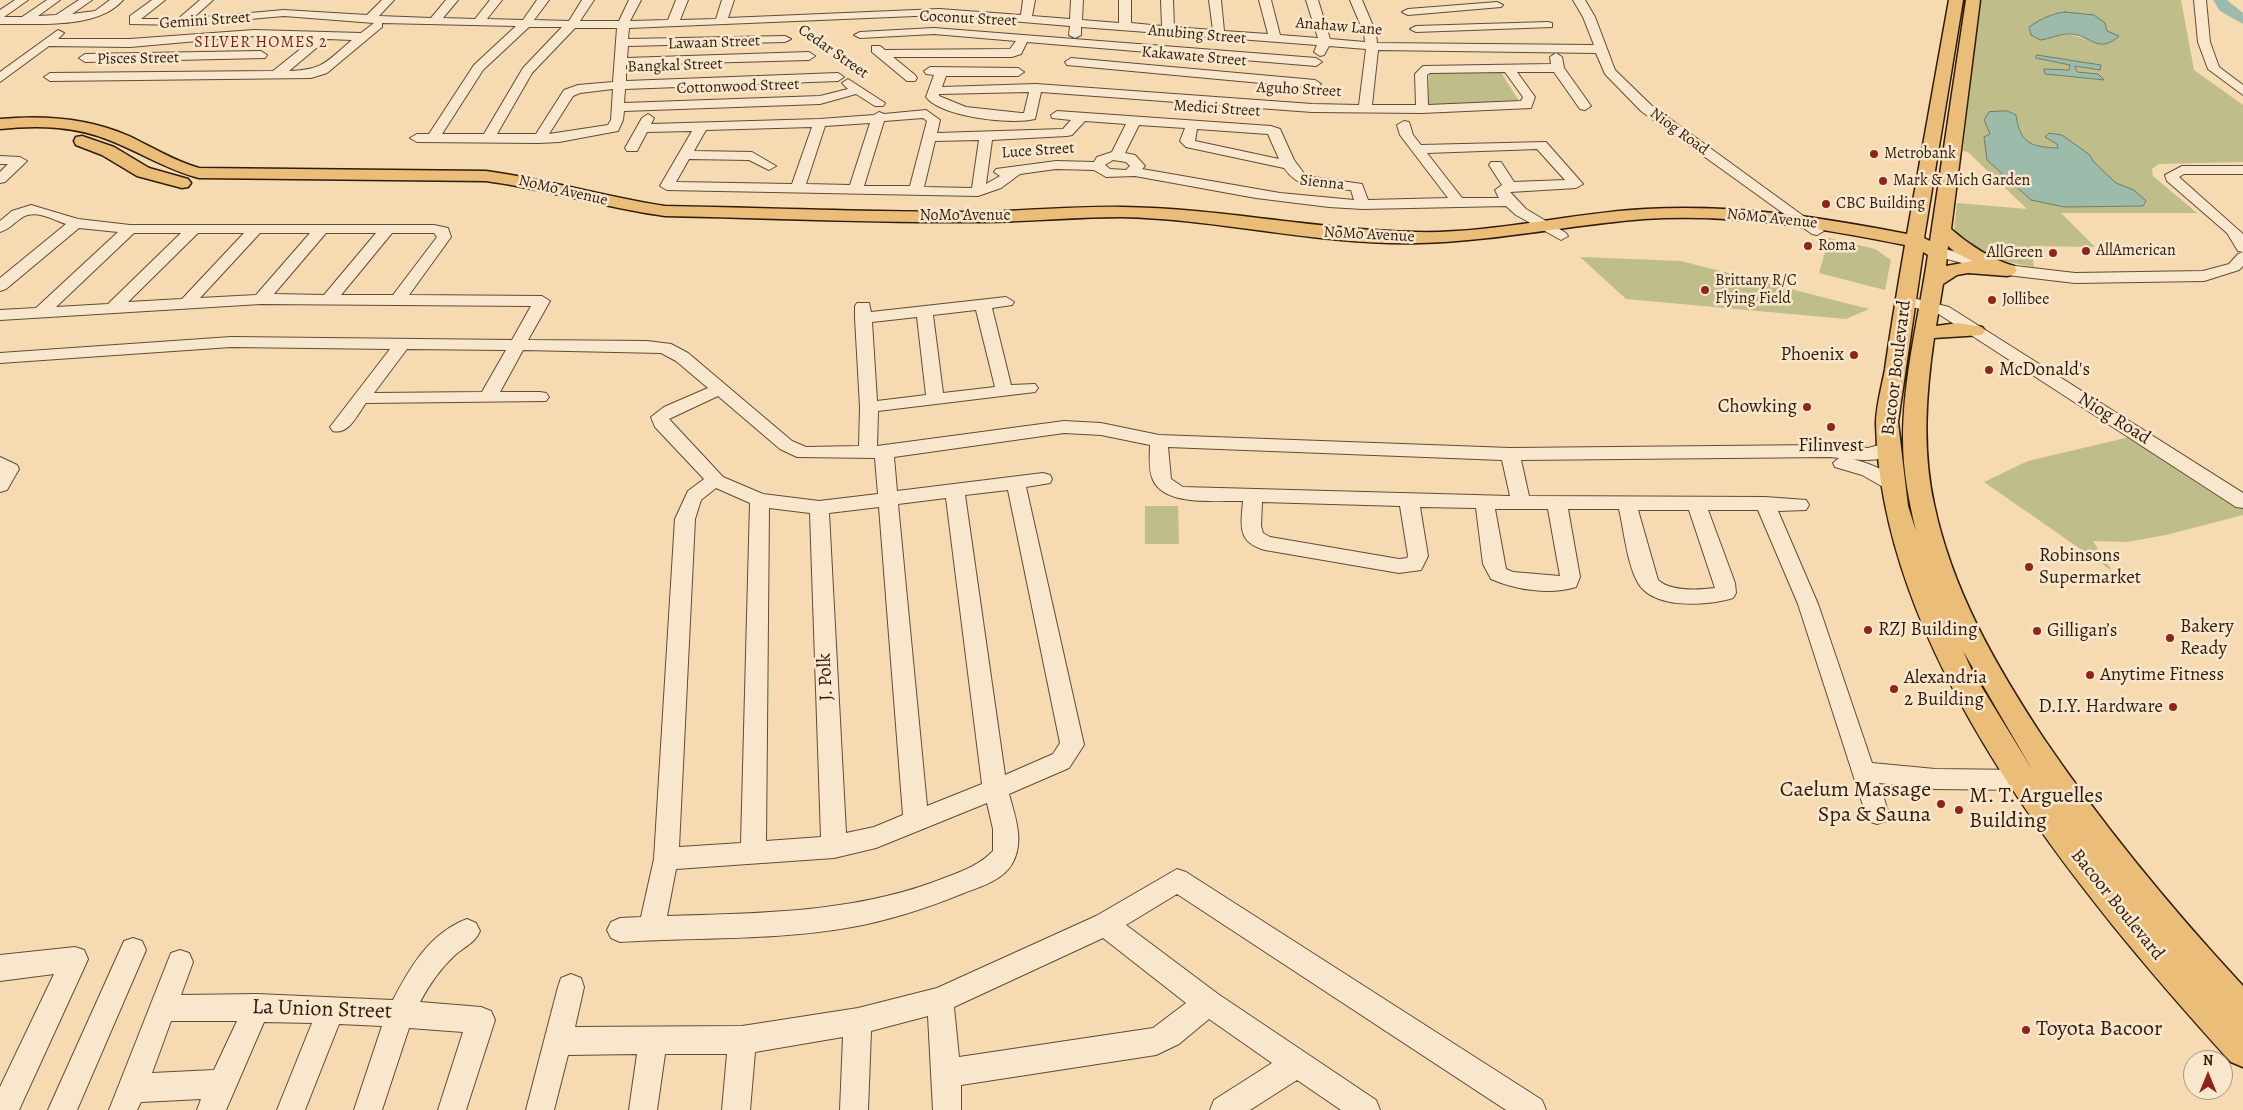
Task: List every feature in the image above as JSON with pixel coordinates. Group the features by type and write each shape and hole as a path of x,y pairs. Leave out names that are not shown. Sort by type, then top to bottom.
{"main road":[{"name":"Bacoor Boulevard","path":"1956,0 1912,254 1920,313 1915,463 1921,587 1951,658 1986,721 2024,780 2076,854 2141,936 2243,1050"},
{"name":"Bacoor Boulevard","path":"1973,0 1934,282 1920,313 1889,407 1887,449 1892,486 1918,540 1946,587 1980,660 2016,722 2106,851 2171,930 2243,1011"},
{"name":"NoMo Avenue","path":"0,124 41,122 76,125 121,139 165,163 199,173 486,176 518,179 620,204 665,211 979,217 1192,216 1366,237 1456,236 1539,226 1621,228 1685,222 1753,224 1810,226 1865,236 1912,254 1937,252"},
{"name":"NoMo Avenue","path":"0,130 22,128 83,142 108,151 143,172 183,183 234,186 478,186 505,190 633,221 766,227 975,229 1121,217 1315,244 1368,248 1464,247 1539,226"},
{"path":"1865,236 1918,220"},
{"path":"1941,230 1963,249 2007,270"},
{"path":"1865,236 1891,253 1912,254"},
{"path":"1934,282 1943,272 1951,269 1974,267 2007,270"},
{"path":"1920,313 1958,329 1975,331"}],"street":[{"path":"2,20 22,0"},
{"path":"25,20 54,0"},
{"path":"58,19 86,0"},
{"path":"2,20 58,19 94,15 117,0"},
{"path":"159,0 133,20 137,23 181,22 284,13 329,15 375,22 623,25 778,20 851,28 882,54 920,74 935,89 994,90 1036,88 1070,81 1075,42 1077,0"},
{"path":"181,22 207,0"},
{"path":"284,13 298,0"},
{"path":"364,36 388,0"},
{"path":"434,22 452,0"},
{"path":"478,23 496,0"},
{"path":"434,138 478,68 526,23 542,0"},
{"path":"488,139 527,71 572,24 588,0"},
{"path":"417,138 539,139 578,136 613,128 617,120 623,25 635,0"},
{"path":"673,23 682,0"},
{"path":"721,22 728,0"},
{"path":"851,28 852,0"},
{"path":"896,14 901,0"},
{"path":"939,12 943,0"},
{"path":"983,15 986,0"},
{"path":"1026,18 1029,0"},
{"path":"1125,0 1125,26"},
{"path":"1167,0 1168,29"},
{"path":"1214,0 1219,33"},
{"path":"1265,0 1275,37"},
{"path":"1311,113 1316,62 1325,41 1312,0"},
{"path":"1356,0 1370,33 1372,46 1365,109"},
{"path":"1403,0 1427,48"},
{"name":"Niog Road","path":"1579,0 1589,17 1609,71 1646,108 1810,226"},
{"path":"2200,0 2204,42 2214,69 2243,91"},
{"path":"329,15 339,5"},
{"path":"1408,12 1497,5"},
{"path":"232,18 245,6"},
{"name":"Anahaw Lane","path":"851,28 896,14 939,12 1372,46 1601,50"},
{"path":"0,78 16,63 47,42 76,18"},
{"name":"Cedar Street","path":"778,20 785,39 857,90 879,110"},
{"path":"1416,29 1547,22 1555,48 1558,68 1585,106"},
{"name":"Coconut Street","path":"851,28 934,30 1075,42"},
{"name":"Gemini Street","path":"47,42 130,43 254,33 364,36"},
{"path":"236,74 288,34"},
{"path":"277,74 325,36"},
{"name":"Pisces Street","path":"50,77 316,74 364,36"},
{"path":"621,43 785,39"},
{"path":"882,54 925,51 969,55 1012,53 1017,51 1023,39"},
{"name":"Anubing Street","path":"1075,42 1316,62"},
{"path":"65,76 102,43"},
{"path":"85,58 268,50"},
{"name":"Lawaan Street","path":"620,62 816,61"},
{"path":"920,74 1019,68 1016,89"},
{"path":"1422,109 1421,74 1427,69 1558,68"},
{"name":"Aguho Street","path":"1070,81 1311,113 1365,109 1526,105 1529,97 1509,69"},
{"name":"Bangkal Street","path":"539,139 568,93 584,88 838,77"},
{"name":"Kakawate Street","path":"1070,81 1315,84"},
{"path":"935,89 932,98 957,110 1030,116 1036,88"},
{"name":"Cottonwood Street","path":"618,107 820,100 857,90"},
{"path":"987,113 994,90"},
{"path":"856,190 879,110"},
{"path":"632,148 645,123 701,127 820,123 879,110 917,113 931,116 934,120 916,192"},
{"name":"Medici Street","path":"1057,115 1272,130 1275,132 1290,165 1303,180 1357,187 1364,204"},
{"path":"929,137 1057,134 1070,130 1081,117"},
{"path":"1117,156 1134,121"},
{"path":"798,188 820,123"},
{"path":"752,156 766,124"},
{"path":"1192,125 1186,141 1191,144 1290,165"},
{"path":"1404,125 1418,149 1456,201"},
{"path":"701,127 683,155 667,186 978,192 996,185 1014,172"},
{"path":"978,192 986,136"},
{"path":"1418,149 1542,144 1576,183 1510,186 1502,190 1510,204 1510,212 1539,226"},
{"path":"683,155 752,156 769,166"},
{"path":"1117,156 1135,160 1138,166 1133,172 1118,182 1098,166 1106,158 1117,156"},
{"path":"0,160 17,159 20,163 0,178"},
{"name":"Luce Street","path":"982,172 1014,172 1056,165 1098,166"},
{"path":"1496,165 1510,186"},
{"path":"2243,170 2182,170 2172,175 2174,181 2232,230 2240,240 2243,248"},
{"name":"Sienna","path":"1133,172 1307,201 1364,204 1456,201 1510,204"},
{"path":"0,228 17,214 31,209 76,223 130,229 434,229 443,231 444,234 398,300"},
{"path":"0,286 76,223"},
{"path":"40,313 130,229"},
{"path":"114,308 194,229"},
{"path":"186,304 256,229"},
{"path":"261,299 322,229"},
{"path":"328,300 388,229"},
{"name":"NoMo Avenue","path":"1937,252 2007,270 2054,278 2187,277 2226,271 2240,262 2243,256"},
{"path":"0,315 261,299 542,301 488,397"},
{"path":"916,821 887,500 876,452 869,407 863,312 924,312 1006,302"},
{"path":"983,304 1004,390"},
{"path":"924,312 935,398"},
{"name":"Niog Road","path":"1975,331 2243,502"},
{"path":"0,358 231,342 647,346 665,348 682,357 792,449 803,453 876,452 1064,428 1101,429 1159,441 1510,454 1810,452 1829,449 1862,455 1875,455 1887,449"},
{"path":"339,427 402,344"},
{"path":"718,388 670,411 660,418 661,423 716,481 760,500 818,508 955,492 1043,479"},
{"path":"869,407 1029,388"},
{"path":"361,398 540,398"},
{"path":"1159,441 1160,477 1163,485 1169,490 1253,496 1485,502 1799,505"},
{"path":"1810,452 1864,468 1877,474 1892,486"},
{"path":"1510,454 1520,502"},
{"path":"0,463 10,469 0,486"},
{"path":"652,928 666,860 684,519 691,498 703,487 716,481"},
{"path":"666,860 834,847 876,837 1048,768 1061,761 1072,745 1016,484"},
{"path":"620,930 818,922 850,918 914,902 944,891 983,873 997,863 1005,853 1004,820 995,789 955,492"},
{"path":"1253,496 1251,526 1254,537 1265,543 1398,566 1414,565 1418,556 1409,500"},
{"path":"753,852 760,500"},
{"path":"1485,502 1494,564 1498,574 1510,579 1560,584 1569,582 1570,577 1557,503"},
{"path":"1627,503 1646,579 1653,588 1667,593 1715,598 1726,593 1725,583 1696,503"},
{"path":"1765,504 1808,604 1877,814"},
{"name":"J. Polk","path":"818,508 834,847"},
{"path":"1863,772 1935,779 2024,780"},
{"path":"558,1040 742,1040 858,1021 940,1000 1105,924 1177,880 1532,1110"},
{"path":"1105,924 1208,1003 1366,1110"},
{"path":"368,1110 402,1013 425,967 450,940 466,931"},
{"path":"62,1110 133,950"},
{"path":"0,968 76,959 4,1110"},
{"path":"127,1099 180,962"},
{"path":"540,1110 571,987"},
{"path":"940,1000 946,1073 946,1110"},
{"path":"946,1073 1156,1040 1169,1034 1208,1003"},
{"path":"210,1110 257,1007"},
{"name":"La Union Street","path":"162,1008 257,1007 402,1013 481,1020 452,1110"},
{"path":"291,1110 331,1010"},
{"path":"854,1110 858,1021"},
{"path":"643,1110 652,1040"},
{"path":"736,1110 742,1040"},
{"path":"1224,1110 1296,1063"},
{"path":"127,1099 222,1084"}],"shaded area":[{"path":"1980,0 2181,0 2194,70 2243,105 2243,162 2159,164 2152,169 2153,176 2197,213 2061,213 2095,247 2031,246 2034,267 1993,259 1953,239 1957,203 2027,209 1968,152 1963,151","holes":["2054,13 2088,42 2073,35 2046,39 2035,23","2036,56 2071,60 2100,69 2074,66 2077,72 2098,74 2102,80 2045,74 2044,69 2069,70 2070,64 2036,58","1989,112 2016,115 2020,132 2033,145 2058,148 2057,144 2045,137 2062,135 2090,155 2092,161 2116,183 2134,190 1987,160 1986,140 1990,134 1987,117"]},
{"path":"2065,12 2094,15 2105,23 2107,31 2119,36 2105,44 2100,44 2071,34 2063,34 2040,40 2031,35 2029,27 2046,17"},
{"path":"2037,55 2101,65 2100,70 2075,66 2077,72 2098,74 2104,80 2045,74 2044,69 2069,70 2070,65 2036,58"},
{"path":"1429,71 1500,71 1521,104 1428,105"},
{"path":"2007,111 2016,115 2020,132 2028,142 2033,145 2058,148 2057,144 2045,137 2049,133 2062,135 2090,155 2093,161 2116,183 2134,190 2146,201 2143,206 2064,207 2031,200 1987,160 1984,137 1990,134 1984,120 1989,112"},
{"path":"1829,238 1875,249 1891,260 1885,290 1819,273"},
{"name":"Brittany R/C Flying Field","path":"1580,257 1681,261 1869,309 1846,319 1626,299"},
{"path":"2134,436 2243,505 2243,515 2166,535 2127,542 2093,541 2112,571 1984,482 2028,461"},
{"path":"1145,506 1178,506 1179,544 1145,544"}],"waterway":[{"path":"2220,1 2225,8 2243,20"}],"place":[{"name":"Metrobank","path":"1874,154"},
{"name":"Mark & Mich Garden","path":"1883,181"},
{"name":"CBC Building","path":"1826,204"},
{"name":"Roma","path":"1808,246"},
{"name":"AllAmerican","path":"2086,251"},
{"name":"AllGreen","path":"2053,253"},
{"name":"Brittany R/C Flying Field","path":"1705,290"},
{"name":"Jollibee","path":"1992,300"},
{"name":"Phoenix","path":"1854,355"},
{"name":"McDonald's","path":"1989,370"},
{"name":"Chowking","path":"1807,407"},
{"name":"Filinvest","path":"1831,427"},
{"name":"Robinsons Supermarket","path":"2029,567"},
{"name":"RZJ Building","path":"1868,630"},
{"name":"Gilligan’s","path":"2037,631"},
{"name":"Bakery Ready","path":"2170,638"},
{"name":"Anytime Fitness","path":"2090,675"},
{"name":"Alexandria 2 Building","path":"1894,689"},
{"name":"D.I.Y. Hardware","path":"2173,707"},
{"name":"Caelum Massage Spa & Sauna","path":"1941,804"},
{"name":"M. T. Arguelles Building","path":"1959,810"},
{"name":"Toyota Bacoor","path":"2026,1030"}],"district":[{"name":"SILVER HOMES 2","path":"261,43"}]}
